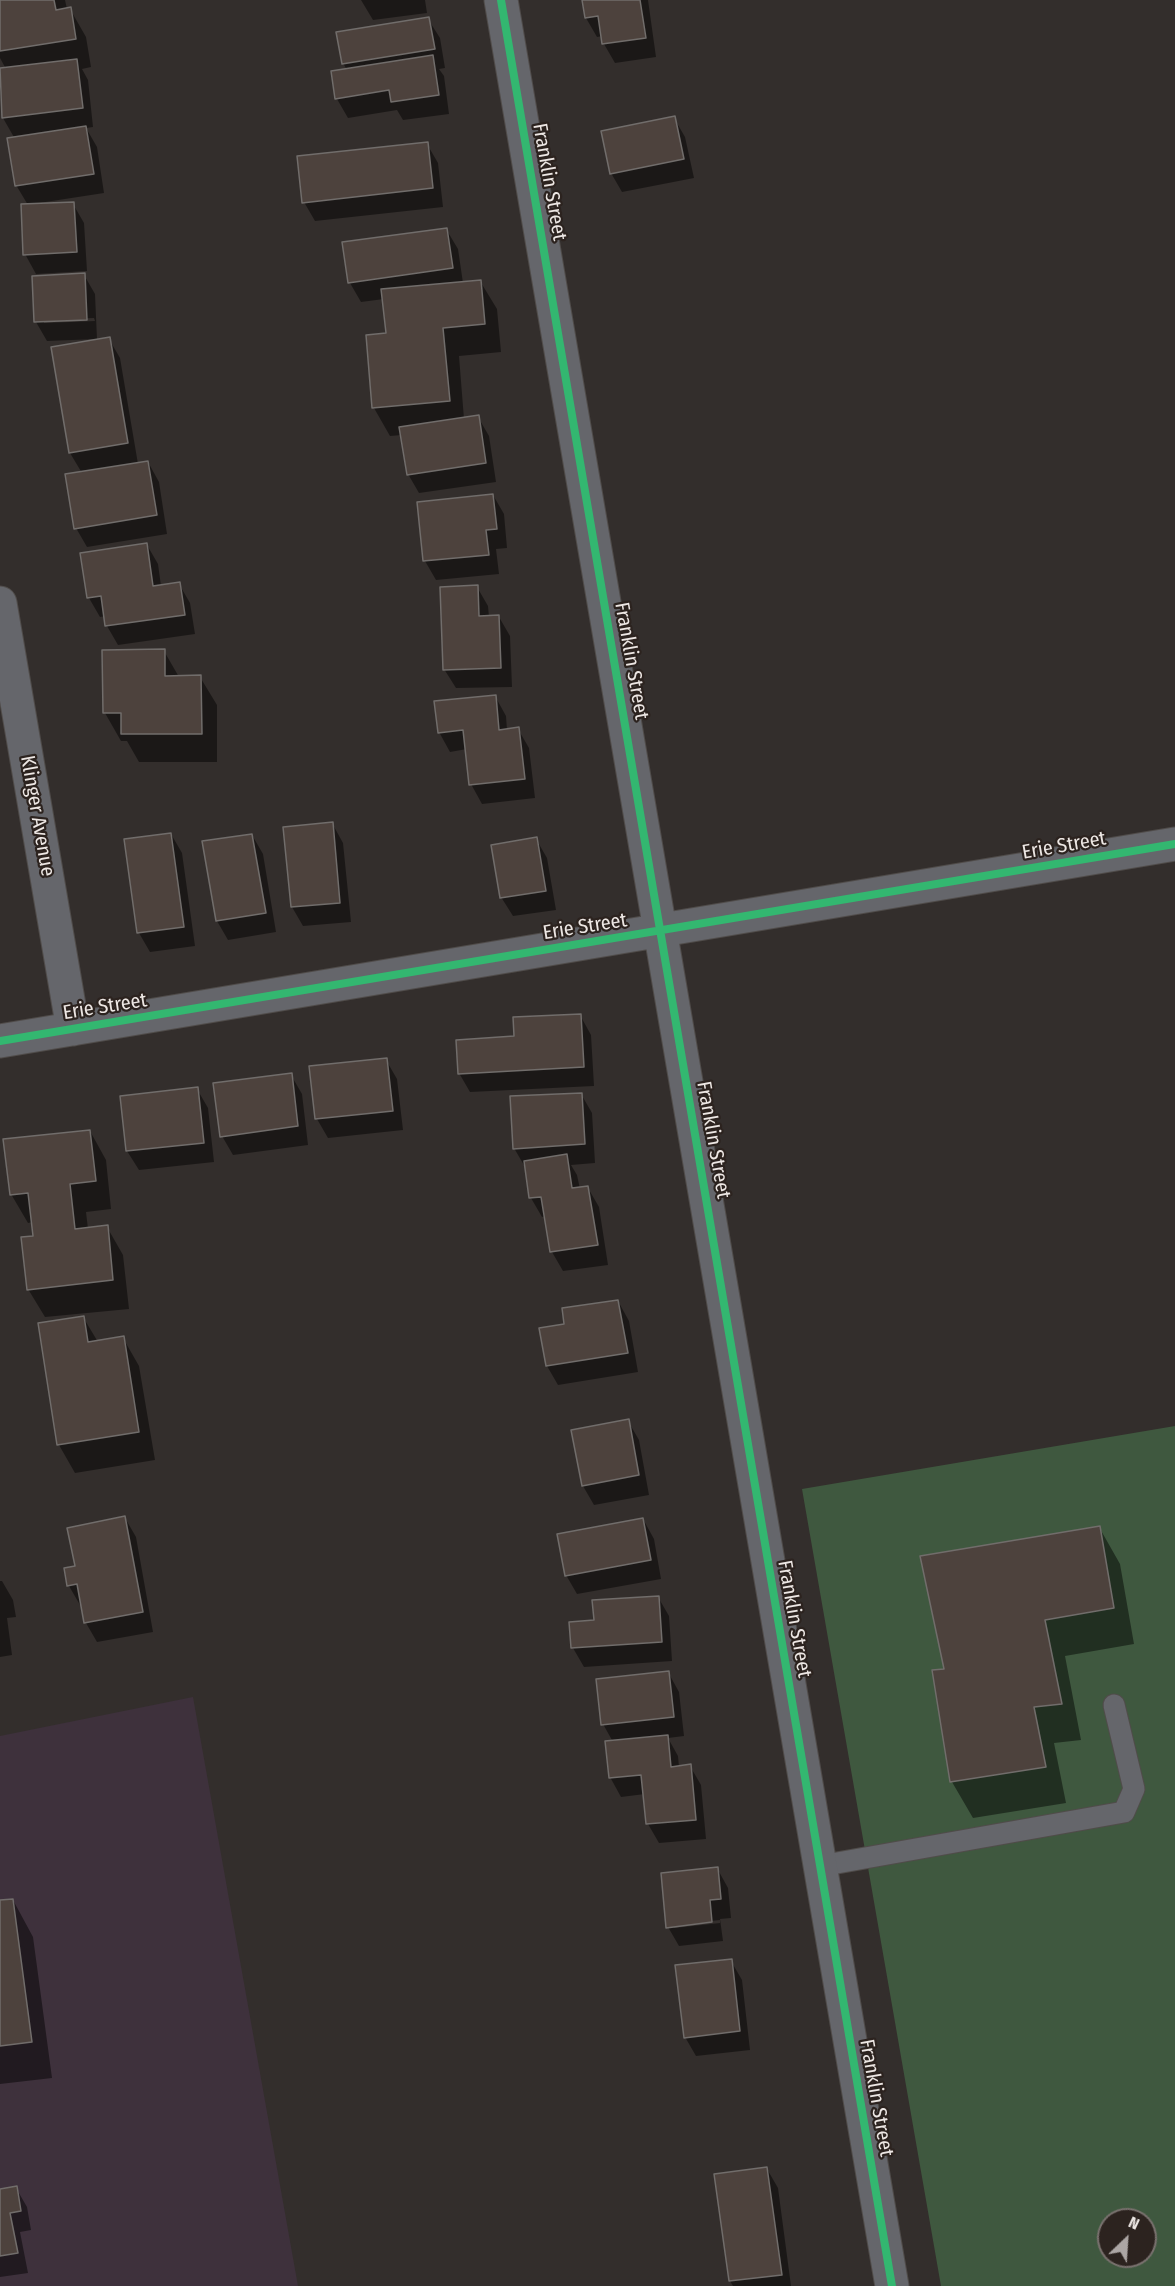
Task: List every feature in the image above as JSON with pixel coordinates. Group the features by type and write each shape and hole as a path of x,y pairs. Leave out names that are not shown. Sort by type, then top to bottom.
{"street":[{"name":"Franklin Street","path":"501,0 892,2286"},
{"name":"Klinger Avenue","path":"0,603 73,1029"},
{"name":"Erie Street","path":"0,1041 1175,844"}],"lane":[{"path":"820,1866 1124,1812 1134,1789 1114,1705"}],"shaded area":[{"path":"193,1697 298,2286 0,2286 0,1736"}],"green space":[{"path":"1175,1426 1175,2286 941,2286 802,1489"}],"building":[{"path":"0,0 54,0 56,10 71,7 76,39 0,51"},
{"path":"582,0 640,0 646,38 602,44 598,16 585,18"},
{"path":"429,17 435,49 342,64 336,32"},
{"path":"433,55 439,95 391,102 389,90 335,99 331,71"},
{"path":"77,59 83,108 2,118 0,68"},
{"path":"675,116 684,159 610,174 601,131"},
{"path":"86,126 94,174 15,186 7,138"},
{"path":"428,142 433,188 302,203 297,156"},
{"path":"74,202 77,252 23,255 21,204"},
{"path":"447,228 453,268 348,283 342,242"},
{"path":"85,273 87,320 34,322 32,276"},
{"path":"481,280 485,324 443,328 450,401 372,408 366,335 386,333 381,289"},
{"path":"110,337 128,443 69,453 51,347"},
{"path":"479,415 486,463 407,475 399,427"},
{"path":"148,461 157,515 74,529 65,474"},
{"path":"493,494 497,529 486,530 489,555 423,561 417,502"},
{"path":"147,543 153,586 180,582 185,615 105,626 101,596 87,598 80,553"},
{"path":"478,585 479,616 499,615 501,668 443,670 440,587"},
{"path":"165,649 165,676 201,675 202,734 121,734 121,713 103,713 102,650"},
{"path":"496,695 499,730 519,727 525,779 469,785 463,730 438,733 434,701"},
{"path":"333,822 340,903 291,907 283,827"},
{"path":"171,833 184,927 137,933 124,839"},
{"path":"252,834 266,913 216,921 202,841"},
{"path":"537,837 546,891 500,898 491,845"},
{"path":"581,1014 584,1067 458,1074 456,1040 514,1036 513,1017"},
{"path":"387,1058 393,1111 315,1119 309,1066"},
{"path":"292,1073 298,1126 220,1137 213,1083"},
{"path":"198,1087 204,1143 126,1151 120,1096"},
{"path":"582,1093 585,1144 513,1149 510,1096"},
{"path":"90,1130 96,1181 70,1184 75,1229 108,1225 113,1280 27,1290 21,1237 33,1236 28,1193 10,1195 3,1139"},
{"path":"567,1154 572,1188 588,1186 598,1245 550,1252 541,1197 529,1198 524,1161"},
{"path":"618,1300 628,1353 546,1366 539,1328 564,1324 562,1308"},
{"path":"84,1316 88,1342 124,1336 139,1432 57,1445 38,1323"},
{"path":"629,1419 639,1475 582,1486 571,1430"},
{"path":"125,1516 143,1612 84,1623 77,1584 67,1586 64,1568 75,1566 67,1528"},
{"path":"643,1518 651,1560 565,1576 557,1534"},
{"path":"1100,1526 1114,1608 1045,1620 1062,1704 1034,1707 1046,1767 950,1782 932,1670 944,1669 920,1556"},
{"path":"659,1596 662,1642 571,1648 569,1622 594,1620 592,1600"},
{"path":"669,1671 674,1717 601,1725 596,1679"},
{"path":"668,1735 671,1767 691,1764 696,1820 646,1824 641,1775 609,1778 605,1741"},
{"path":"718,1867 721,1899 710,1900 712,1922 666,1928 661,1873"},
{"path":"13,1899 32,2042 0,2046 0,1900"},
{"path":"732,1959 740,2031 684,2038 675,1965"},
{"path":"767,2167 782,2275 729,2281 714,2174"},
{"path":"17,2186 21,2211 10,2213 18,2253 0,2256 0,2189"}],"cycle path":[{"path":"501,0 892,2286"},
{"path":"0,1041 1175,844"}]}
